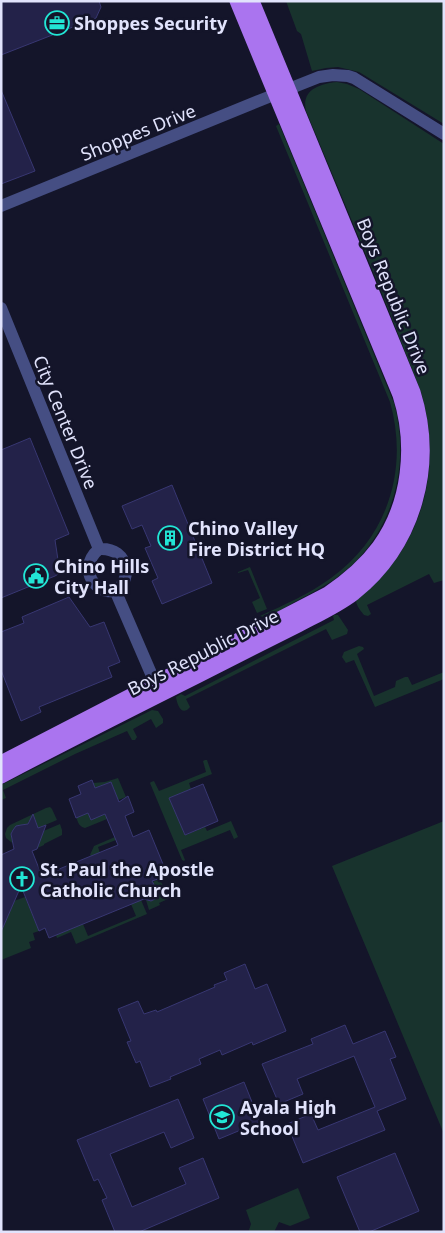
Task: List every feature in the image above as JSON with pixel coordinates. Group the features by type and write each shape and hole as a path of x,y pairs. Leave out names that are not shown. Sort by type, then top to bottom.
{"main road":[{"name":"Boys Republic Drive","path":"1,762 331,608 354,592 372,575 394,549 410,518 418,491 421,471 422,444 420,419 415,398 282,92 238,1"},
{"name":"Boys Republic Drive","path":"252,1 282,92"},
{"name":"Boys Republic Drive","path":"1,776 158,689"}],"street":[{"name":"Shoppes Drive","path":"1,206 327,75 348,76 363,82 444,134"},
{"name":"City Center Drive","path":"1,308 99,549"},
{"path":"99,549 114,551 125,564 124,581 120,588 115,590 111,592 96,586 88,571 92,555 99,549"},
{"path":"115,590 158,689"}],"green space":[{"path":"286,1 444,1 444,124 359,72 338,67 312,71 301,34 297,31"},
{"path":"337,82 359,89 444,144 444,580 434,583 429,574 367,605 371,614 368,616 364,615 356,601 393,563 406,544 416,523 428,480 429,436 421,392 306,111 306,98 313,89 324,84"},
{"path":"279,124 394,403 400,444 396,486 382,525 371,543 352,565 332,581 279,611 264,617 260,616 323,584 351,561 367,543 380,522 389,500 395,476 397,452 390,402 276,126"},
{"path":"250,567 267,609 257,613 252,602 260,598 248,570 238,573"},
{"path":"334,615 338,615 348,630 347,634 332,640 326,629 186,699 190,707 185,711 180,709 176,697 181,694 185,696 334,620"},
{"path":"359,646 364,649 357,654 374,696 395,687 396,681 405,677 408,677 412,685 444,672 444,679 375,707 354,660 346,663 342,657 344,652"},
{"path":"152,710 158,711 163,719 163,723 156,728 151,719 133,729 137,737 135,740 132,740 127,731 75,754 3,790 6,798 1,800 1,785"},
{"path":"207,760 212,774 189,783 191,789 170,798 185,835 205,827 207,831 231,821 238,837 234,839 230,830 181,850 184,861 150,783 154,781 159,791 206,772 203,761"},
{"path":"118,778 126,797 118,800 111,782 95,788 93,783 105,782"},
{"path":"50,807 57,820 38,828 35,819 29,821 27,825 18,826 13,830 11,835 15,844 20,849 6,838 5,834 10,825"},
{"path":"87,808 105,814 107,819 85,828 81,826 75,813"},
{"path":"444,821 444,1134 332,866"},
{"path":"60,824 62,835 33,850 34,835"},
{"path":"115,837 116,840 98,847 100,853 90,855 94,846"},
{"path":"160,879 168,899 149,910 146,900 154,899 158,896 158,891 150,883"},
{"path":"25,897 39,931 33,933 35,940 29,942 31,948 1,960 1,933 14,901"},
{"path":"141,900 147,914 76,944 71,932 57,938 56,935 83,924 88,936 136,916 131,904"},
{"path":"298,1188 310,1218 290,1226 279,1222 274,1232 250,1232 251,1224 246,1210"}],"building":[{"path":"1,1 99,1 101,7 96,18 1,55"},
{"path":"1,90 35,171 1,184"},
{"path":"30,438 69,534 55,540 60,573 1,598 1,450"},
{"name":"Chino Valley Fire District HQ","path":"172,485 212,583 162,604 152,581 158,578 145,548 151,546 142,525 132,529 122,506"},
{"path":"69,597 90,627 104,622 120,662 108,667 112,677 39,707 41,712 21,721 1,670 1,632 24,623 22,617"},
{"path":"92,780 95,788 111,782 119,802 128,796 134,812 125,816 133,837 149,830 165,869 155,873 158,879 152,881 158,892 157,898 151,901 144,899 49,938 45,928 39,931 21,886 1,932 1,855 14,849 11,834 16,826 28,824 33,814 38,828 46,825 37,849 32,851 42,876 118,845 105,814 91,820 88,813 76,818 69,799 81,794 78,786"},
{"path":"203,784 218,821 185,835 169,798"},
{"path":"245,964 255,989 267,984 286,1031 253,1045 252,1042 222,1055 220,1050 199,1059 201,1064 150,1087 140,1061 136,1063 127,1042 131,1041 118,1009 138,1001 144,1014 156,1010 157,1012 215,987 214,985 227,980 224,973"},
{"path":"345,1025 353,1044 385,1031 396,1057 390,1059 406,1099 377,1111 385,1130 303,1163 287,1124 311,1114 318,1130 375,1107 354,1056 297,1079 303,1094 279,1104 262,1064 313,1044 311,1039"},
{"path":"244,1082 260,1122 219,1139 203,1099"},
{"path":"178,1099 194,1138 171,1148 164,1132 110,1154 132,1207 186,1184 179,1168 203,1158 219,1198 139,1232 115,1232 102,1200 107,1198 98,1179 94,1181 77,1140"},
{"path":"395,1153 419,1211 369,1232 360,1232 337,1177"}],"place":[{"name":"Shoppes Security","path":"57,23"},
{"name":"Chino Valley Fire District HQ","path":"170,538"},
{"name":"Chino Hills City Hall","path":"36,576"},
{"name":"St. Paul the Apostle Catholic Church","path":"22,879"},
{"name":"Ayala High School","path":"222,1117"}]}
